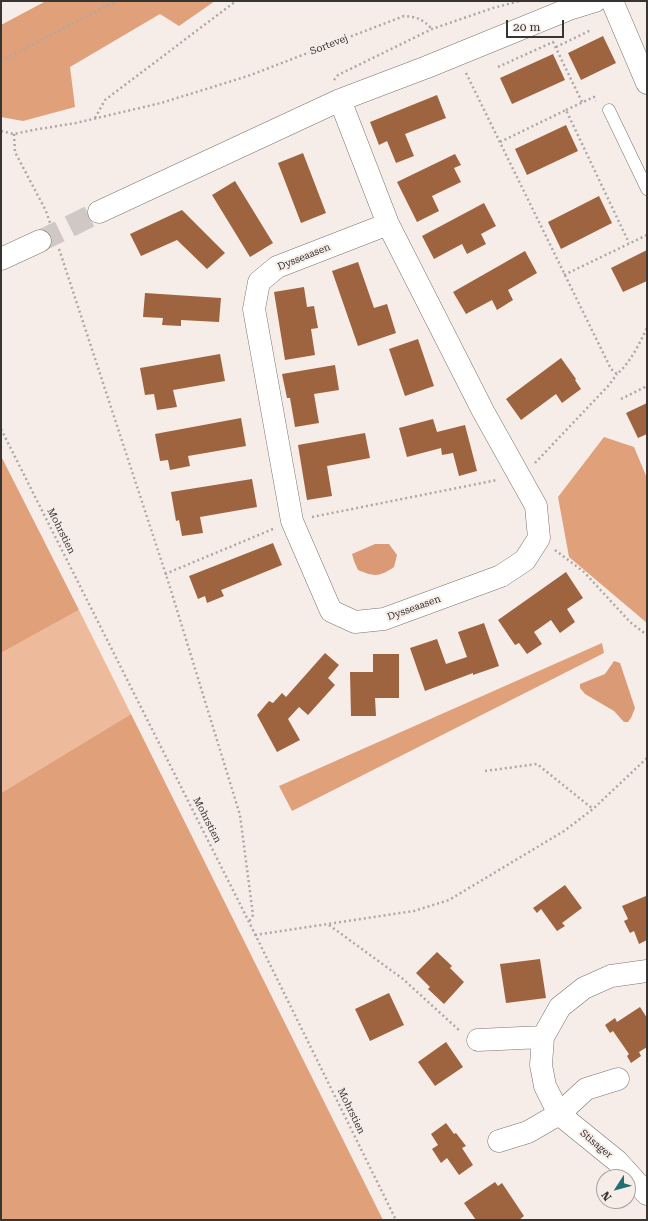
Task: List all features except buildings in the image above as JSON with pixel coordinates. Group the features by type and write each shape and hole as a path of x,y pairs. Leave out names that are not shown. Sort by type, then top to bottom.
{"street":[{"path":"99,212 340,100 457,55 569,9 595,1"},
{"path":"612,1 647,83"},
{"path":"340,100 388,224 484,411 536,506 539,538"},
{"name":"Dysseaasen","path":"388,224 277,267 259,282 254,309 292,521 331,612 354,622 384,619 501,576 525,560 539,538"},
{"path":"1,259 50,238"},
{"name":"Stisager","path":"647,971 611,976 584,988 560,1007 543,1037 541,1065 545,1086 559,1114 617,1161 647,1194"},
{"path":"478,1040 543,1037"},
{"path":"499,1141 528,1132 559,1114 586,1089 618,1079"}],"lane":[{"path":"608,110 643,172 647,189"}],"path":[{"path":"1,61 116,1"},
{"path":"94,119 105,100 236,1"},
{"path":"340,100 333,81 338,75 432,29 493,8 520,1"},
{"name":"Sortevej","path":"14,134 76,124 161,103 248,76 404,16 415,17 424,21 432,29"},
{"path":"556,47 591,30"},
{"path":"498,67 553,42 582,102"},
{"path":"457,55 611,369 617,374"},
{"path":"500,142 594,97 602,112 608,110"},
{"path":"566,110 629,243"},
{"path":"1,131 14,134 15,152 46,211 50,238 165,574 240,815 253,915 249,922"},
{"path":"564,274 647,235"},
{"path":"165,574 292,521 520,477 622,370 636,350 647,328"},
{"path":"621,399 647,386"},
{"name":"Mohrstien","path":"1,429 249,922 396,1220"},
{"path":"539,538 584,572 630,622 647,635"},
{"path":"255,935 414,911 449,900 564,831 593,809 647,758"},
{"path":"485,771 537,764 593,809"},
{"path":"329,925 403,979 457,1030 478,1040"}],"shaded area":[{"path":"46,1 215,1 179,26 160,14 70,67 75,107 23,121 1,117 1,25"},
{"path":"604,437 634,447 647,478 647,623 569,557 558,497"},
{"path":"1,456 79,610 1,653"},
{"path":"375,544 389,544 397,555 394,567 377,575 358,570 352,554"},
{"path":"79,610 131,714 1,793 1,653"},
{"path":"602,643 604,653 292,811 279,786"},
{"path":"614,661 620,663 635,708 628,722 624,722 614,711 585,694 580,688 580,684 605,674"},
{"path":"131,714 383,1220 1,1220 1,793"}],"tunnel":[{"path":"40,241 99,212"}]}
